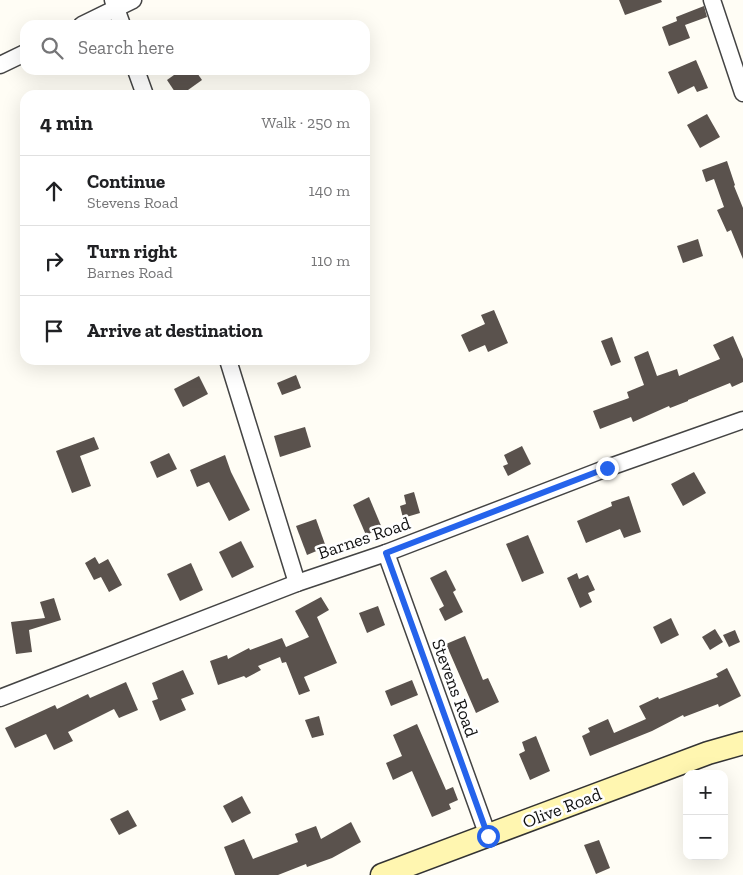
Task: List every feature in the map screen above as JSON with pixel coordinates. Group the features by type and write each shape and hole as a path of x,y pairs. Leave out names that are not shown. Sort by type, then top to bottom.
{"street":[{"path":"90,20 115,4 133,0"},
{"path":"712,0 743,93"},
{"path":"115,4 120,20"},
{"path":"0,65 20,55"},
{"path":"138,75 143,90"},
{"path":"230,365 297,583"},
{"name":"Barnes Road","path":"0,698 297,583 386,553 607,468 743,420"},
{"name":"Stevens Road","path":"386,553 488,836"},
{"name":"Olive Road","path":"382,875 708,753 743,743"}],"building":[{"path":"619,0 661,0 662,2 625,15"},
{"path":"704,6 707,17 685,25 690,38 669,46 662,27 677,21 676,17"},
{"path":"696,60 708,88 697,92 694,86 678,94 668,72"},
{"path":"174,75 198,75 202,80 188,90 174,90 167,80"},
{"path":"707,114 720,137 700,148 687,125"},
{"path":"727,161 743,208 743,259 731,230 727,232 717,210 724,207 714,179 706,182 702,170"},
{"path":"698,239 703,256 683,263 677,246"},
{"path":"494,310 508,343 488,352 485,345 469,352 461,335 485,324 481,315"},
{"path":"733,336 743,359 743,382 732,387 730,383 633,422 631,417 600,429 593,411 629,398 627,392 644,385 634,357 648,351 657,376 677,369 679,376 720,359 713,345"},
{"path":"612,337 621,362 611,366 601,341"},
{"path":"296,375 301,388 282,395 277,383"},
{"path":"199,376 208,394 183,407 174,389"},
{"path":"305,427 311,447 280,457 274,436"},
{"path":"94,437 99,449 80,456 91,486 72,493 56,451"},
{"path":"522,446 531,464 508,476 503,466 508,464 504,455"},
{"path":"169,453 177,469 157,478 150,462"},
{"path":"225,455 231,472 250,510 229,521 209,482 197,487 190,470"},
{"path":"694,472 706,493 683,506 671,484"},
{"path":"414,492 420,513 403,518 400,506 406,504 404,495"},
{"path":"629,496 641,532 624,538 620,529 586,543 577,521 612,506 611,502"},
{"path":"369,497 382,528 366,535 353,505"},
{"path":"316,519 326,547 307,555 296,526"},
{"path":"528,535 544,573 522,582 506,544"},
{"path":"241,541 254,567 232,578 219,552"},
{"path":"95,557 99,564 108,559 122,585 109,592 101,577 94,580 85,563"},
{"path":"191,563 203,590 180,601 167,574"},
{"path":"446,570 456,590 453,592 463,612 445,621 439,609 444,606 430,578"},
{"path":"577,573 579,579 588,575 595,590 588,593 592,602 580,608 567,578"},
{"path":"321,597 329,610 317,617 337,663 304,677 310,691 299,695 286,662 282,663 280,657 258,666 261,670 246,678 244,676 218,685 210,661 227,655 228,659 249,648 250,650 282,638 286,647 309,637 295,611"},
{"path":"54,598 61,620 29,630 32,652 16,654 11,622 45,618 40,602"},
{"path":"378,606 385,625 367,633 359,613"},
{"path":"671,618 679,635 661,644 653,627"},
{"path":"715,629 723,642 710,650 702,637"},
{"path":"735,630 740,642 729,647 723,635"},
{"path":"465,636 483,680 488,678 499,702 476,713 446,644"},
{"path":"727,668 741,696 719,707 718,704 684,717 683,715 652,731 590,756 582,736 590,732 588,728 608,719 614,733 646,719 639,706 658,697 659,699 718,677 716,674"},
{"path":"183,670 194,694 181,699 186,710 160,721 152,701 158,699 152,683"},
{"path":"412,680 418,695 391,706 385,691"},
{"path":"126,682 138,710 119,718 114,709 68,732 73,741 54,750 46,734 15,748 5,728 55,705 57,709 88,694 90,698"},
{"path":"319,716 324,735 312,738 305,720"},
{"path":"417,724 446,790 453,787 458,800 449,804 451,809 432,817 412,771 393,780 386,763 402,756 393,735"},
{"path":"536,736 550,771 530,780 519,754 525,751 522,742"},
{"path":"242,796 251,813 232,823 223,806"},
{"path":"128,810 137,826 119,835 110,819"},
{"path":"351,822 361,842 332,858 307,867 306,864 278,875 235,875 224,847 244,839 253,859 298,842 295,834 316,826 321,839"},
{"path":"599,840 610,868 596,874 584,845"}],"route":[{"path":"488,836 386,553 607,468"}]}
